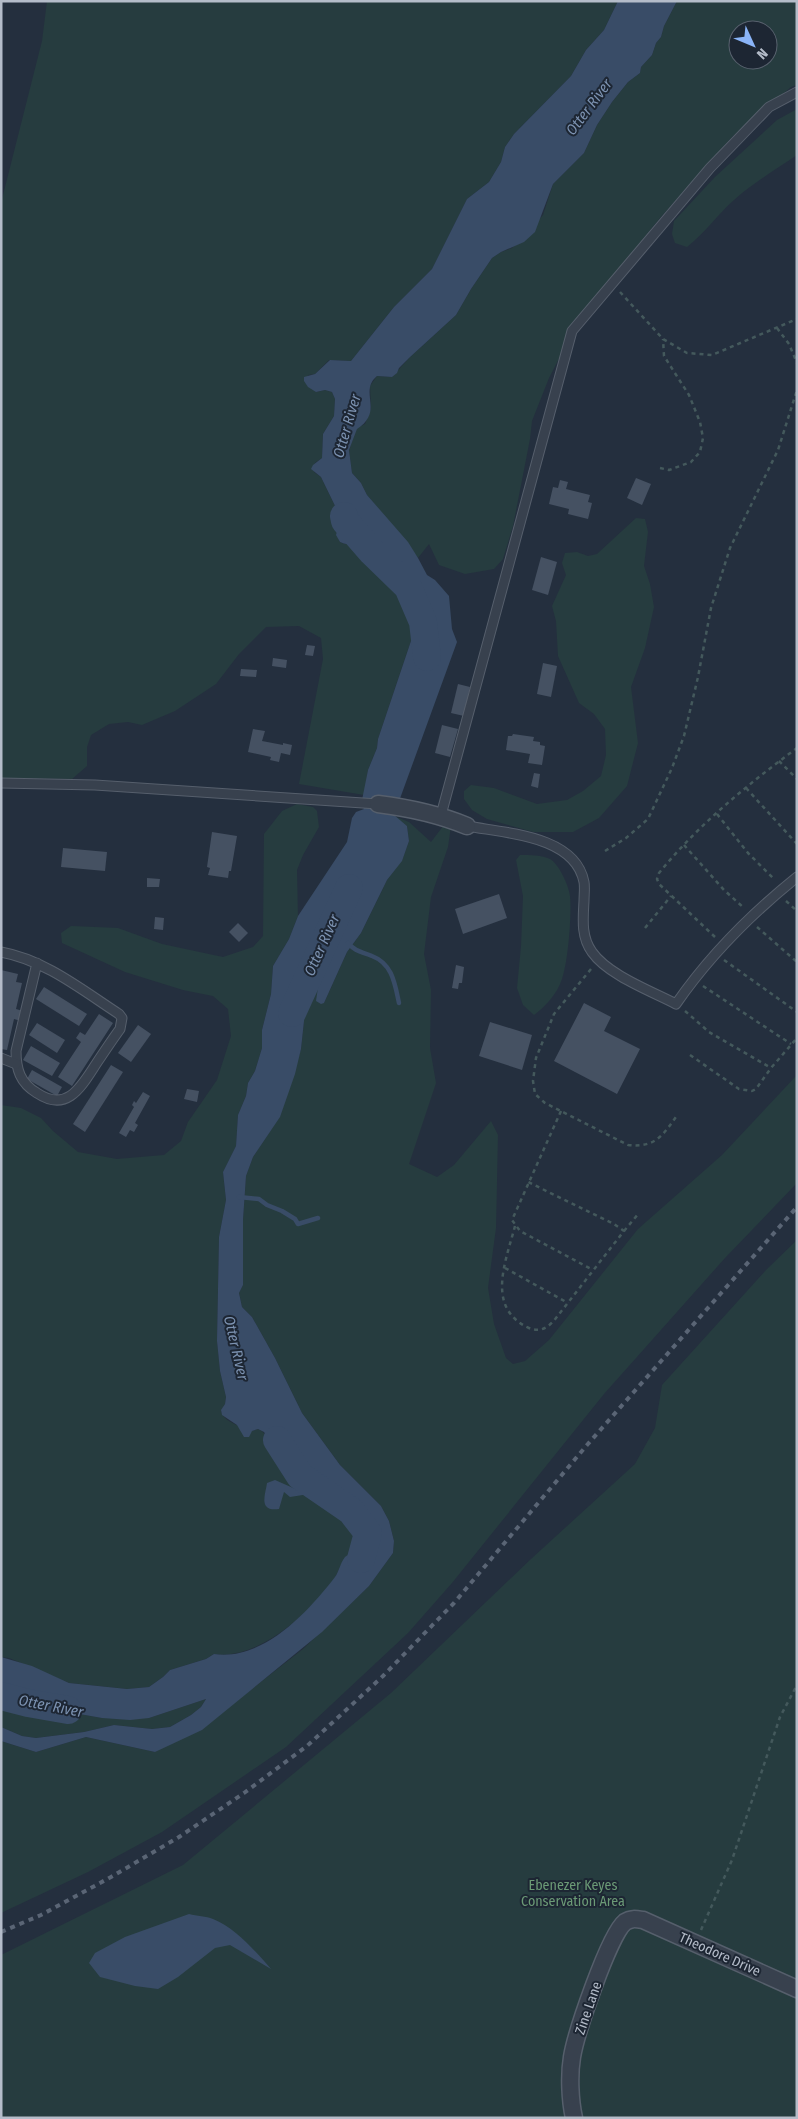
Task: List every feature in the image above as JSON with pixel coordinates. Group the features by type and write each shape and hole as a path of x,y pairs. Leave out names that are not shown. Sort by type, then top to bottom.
{"street":[{"path":"378,804 416,808 441,815 467,826"},
{"name":"Zine Lane","path":"574,2118 571,2106 572,2058 585,2012 612,1940 618,1930 626,1922 634,1918 643,1920"},
{"name":"Theodore Drive","path":"643,1920 797,1989"}],"lane":[{"path":"441,815 572,331 710,168 769,106 797,92"},
{"path":"1,783 95,785 378,804"},
{"path":"467,826 540,840 558,846 570,856 579,868 584,882 584,935 591,952 613,971 676,1004 723,944 797,877"},
{"path":"1,952 37,963 119,1014 122,1018 122,1023 80,1088 70,1097 52,1101 25,1085 19,1075 16,1064 16,1051 37,963"},
{"path":"1,1058 16,1064"}],"path":[{"path":"612,284 663,339 687,353 712,355 797,319"},
{"path":"777,328 789,344 797,363"},
{"path":"660,468 669,470 692,462 700,452 703,438 700,422 689,395 664,356 663,339"},
{"path":"606,851 626,838 648,819 672,768 684,736 698,677 711,608 730,548 778,450 797,390"},
{"path":"723,944 671,896 659,884 657,879 664,866 716,814 745,788 797,748"},
{"path":"779,761 797,779"},
{"path":"745,788 797,844"},
{"path":"716,814 748,853 783,889"},
{"path":"684,845 751,918 797,962"},
{"path":"645,928 671,896"},
{"path":"714,954 797,1012"},
{"path":"598,960 554,1014 536,1058 533,1081 535,1094 545,1103 628,1145 642,1146 656,1141 678,1114"},
{"path":"693,980 791,1044"},
{"path":"676,1004 709,1032 771,1068"},
{"path":"690,1055 746,1092 756,1090 771,1068 797,1038"},
{"path":"561,1111 512,1220 520,1232 593,1270"},
{"path":"528,1182 614,1224 624,1231"},
{"path":"515,1226 501,1293 510,1312 520,1322 531,1328 541,1330 549,1326 639,1213"},
{"path":"505,1268 568,1303"},
{"path":"695,1943 732,1860 780,1716 797,1685"}],"green space":[{"path":"47,1 618,1 604,30 586,50 571,76 514,134 505,147 501,162 489,182 467,199 432,269 394,307 351,361 329,360 315,374 308,375 316,392 325,390 332,392 335,399 334,416 323,434 322,458 315,463 314,472 321,477 338,512 340,521 337,535 340,542 365,545 381,552 395,566 407,585 412,594 416,611 420,612 425,608 425,613 415,629 378,739 377,748 368,770 364,795 299,784 323,659 321,638 299,626 266,627 239,654 216,684 175,711 142,725 128,722 109,724 91,735 87,747 87,766 72,779 1,778 1,203 42,41"},
{"path":"677,1 797,1 797,85 791,87 733,136 660,218 581,316 549,378 532,421 513,526 503,559 494,569 465,574 439,565 429,544 418,558 367,495 361,483 352,473 349,450 357,428 365,424 371,408 370,386 377,376 392,377 409,358 456,315 492,258 512,248 543,215 553,184 584,153 597,125 612,102 628,82 640,73 641,67 652,55 656,43 661,37 664,26"},
{"path":"797,109 797,155 741,194 687,247 675,243 672,234 674,221 715,177 777,120"},
{"path":"636,518 645,519 648,532 644,566 650,584 654,607 645,648 631,687 638,743 627,786 599,818 573,832 533,832 487,819 472,810 464,799 464,791 471,785 494,788 537,804 567,800 583,791 601,776 606,755 605,729 594,714 579,703 558,656 556,621 552,606 566,575 562,563 565,553 577,552 588,556 597,554"},
{"path":"297,804 313,807 317,811 319,827 297,870 298,916 289,939 273,966 271,994 262,1030 262,1048 238,1115 236,1146 223,1172 226,1200 219,1237 217,1341 220,1371 226,1397 221,1411 234,1424 252,1431 258,1429 269,1438 282,1458 295,1469 316,1484 348,1501 359,1514 363,1530 362,1536 344,1560 326,1590 299,1618 266,1642 248,1650 231,1654 214,1654 206,1659 170,1670 149,1687 127,1689 69,1683 9,1658 1,1657 1,1105 21,1108 41,1118 78,1152 117,1159 164,1155 181,1141 188,1122 217,1080 231,1036 228,1009 213,996 183,990 125,972 62,943 61,933 71,926 118,928 162,944 223,957 253,947 263,936 264,834 282,811"},
{"path":"394,816 409,822 431,842 447,821 451,826 448,847 431,897 424,954 431,990 430,1048 436,1083 409,1164 437,1177 454,1165 491,1121 498,1135 496,1228 488,1288 494,1324 506,1358 513,1364 525,1361 549,1340 638,1229 722,1155 797,1075 797,1183 725,1258 604,1394 452,1583 408,1633 286,1747 162,1832 88,1872 1,1913 1,1741 36,1752 86,1737 155,1752 225,1710 303,1649 369,1586 393,1553 394,1541 389,1521 381,1506 340,1465 302,1413 252,1317 242,1307 239,1293 243,1285 243,1220 246,1176 253,1157 280,1116 301,1049 311,956 321,931 328,921 337,923 329,955 320,974 324,1003 347,952 361,933 387,880 402,860 409,841 407,826"},
{"path":"520,855 532,855 550,859 557,865 563,876 570,896 569,938 562,979 551,999 534,1015 523,1005 517,988 523,896 516,860"},
{"name":"Ebenezer Keyes Conservation Area","path":"797,1240 797,2118 1,2118 1,1955 183,1865 391,1693 531,1559 635,1464 655,1428 662,1385 766,1270"},
{"path":"1,1690 39,1707 102,1718 149,1718 206,1699 201,1707 191,1715 170,1727 152,1729 114,1725 84,1732 36,1738 22,1736 1,1727"}],"water":[{"path":"618,1 677,1 652,55 641,67 640,73 628,82 612,102 597,125 584,153 553,184 535,232 524,242 492,258 456,315 409,358 399,368 397,373 392,377 377,376 372,382 370,389 371,409 369,415 365,422 357,429 349,450 352,473 361,483 367,495 408,542 427,575 435,580 449,596 452,629 457,642 394,815 407,826 409,841 402,861 387,880 361,933 347,952 324,1003 321,1004 316,1001 320,974 329,955 337,923 328,922 321,931 311,956 301,1049 295,1074 280,1117 253,1157 246,1176 243,1220 243,1285 239,1293 242,1307 252,1317 302,1413 340,1465 381,1506 389,1521 394,1541 393,1553 369,1586 322,1632 202,1730 155,1752 86,1737 36,1752 1,1741 1,1727 22,1736 36,1738 84,1732 114,1725 152,1729 170,1727 191,1715 201,1707 206,1699 149,1718 130,1720 102,1718 39,1707 1,1690 1,1657 32,1666 69,1683 127,1689 149,1687 170,1670 206,1659 214,1654 232,1654 250,1650 282,1632 324,1591 336,1575 345,1557 355,1550 360,1538 362,1525 354,1506 320,1485 309,1494 290,1497 284,1492 279,1509 268,1508 265,1505 267,1483 275,1480 300,1491 308,1487 309,1480 282,1458 264,1432 258,1429 252,1431 249,1437 244,1437 237,1425 222,1415 221,1410 225,1404 226,1397 220,1371 217,1341 219,1237 226,1200 223,1172 236,1146 238,1115 262,1048 262,1030 271,994 273,966 289,939 298,916 347,842 352,818 356,812 364,809 361,805 368,770 377,748 378,739 415,629 425,613 424,607 418,614 410,589 393,564 380,551 374,548 340,542 336,535 340,521 338,512 321,477 311,469 322,458 323,434 334,416 335,399 332,392 325,390 316,392 308,387 304,377 315,374 330,360 351,361 394,307 432,269 467,199 489,182 501,162 505,147 514,134 571,76 586,50 604,30"},
{"path":"189,1914 210,1918 230,1928 271,1969 230,1945 215,1948 178,1977 158,1989 135,1986 100,1977 89,1963 95,1953 125,1937"}],"building":[{"path":"636,478 651,484 642,505 627,498"},
{"path":"560,480 568,482 566,489 590,495 588,502 592,503 588,519 568,514 569,509 549,504 553,487 558,488"},
{"path":"541,557 557,562 548,595 532,590"},
{"path":"307,645 315,646 313,656 305,655"},
{"path":"273,658 287,660 286,668 272,666"},
{"path":"543,663 557,666 551,697 537,694"},
{"path":"241,669 257,670 256,677 240,676"},
{"path":"458,684 470,687 464,716 451,713"},
{"path":"442,725 458,729 450,757 435,753"},
{"path":"253,729 265,731 262,741 292,745 290,755 281,753 279,762 270,760 271,757 248,752"},
{"path":"513,734 534,737 533,741 540,742 540,745 545,746 542,765 528,763 530,754 506,750 508,736"},
{"path":"534,773 540,774 538,788 531,786"},
{"path":"212,832 237,836 228,878 208,875 210,868 207,867"},
{"path":"63,848 107,852 105,871 61,867"},
{"path":"147,878 160,879 159,887 147,887"},
{"path":"499,894 507,918 463,934 455,909"},
{"path":"155,917 164,918 163,930 154,929"},
{"path":"238,923 248,933 239,942 229,932"},
{"path":"456,965 464,967 462,983 459,983 458,989 452,988"},
{"path":"1,970 18,974 16,982 22,983 16,1009 23,1011 21,1021 14,1019 7,1050 1,1049"},
{"path":"44,987 87,1014 79,1026 36,999"},
{"path":"584,1003 611,1017 604,1031 640,1049 617,1094 554,1061"},
{"path":"99,1014 113,1023 72,1086 58,1077 81,1042 76,1038 80,1032 85,1035"},
{"path":"490,1022 532,1035 522,1070 479,1056"},
{"path":"37,1023 65,1040 57,1053 29,1035"},
{"path":"138,1025 151,1034 131,1062 118,1053"},
{"path":"31,1046 60,1063 52,1076 23,1060"},
{"path":"111,1065 123,1072 85,1132 73,1124"},
{"path":"32,1070 62,1087 57,1096 27,1079"},
{"path":"187,1089 199,1091 197,1102 184,1099"},
{"path":"143,1092 150,1096 135,1123 138,1125 134,1132 130,1130 126,1137 119,1133 134,1107 132,1105 134,1101 136,1103"}],"waterway":[{"name":"Otter River","path":"344,516 345,521 372,552 408,587 423,622 427,657"},
{"name":"Otter River","path":"292,1013 349,888"},
{"path":"348,943 357,950 385,964 392,976 399,1003"},
{"path":"239,1197 259,1199 295,1219 298,1224 318,1218"},
{"name":"Otter River","path":"277,1440 300,1476 351,1511 368,1533 361,1559"},
{"name":"Otter River","path":"1,1696 68,1710"}],"railway":[{"path":"1,1932 41,1915 179,1837 244,1793 307,1746 383,1676 454,1603 587,1445 797,1207"}]}
